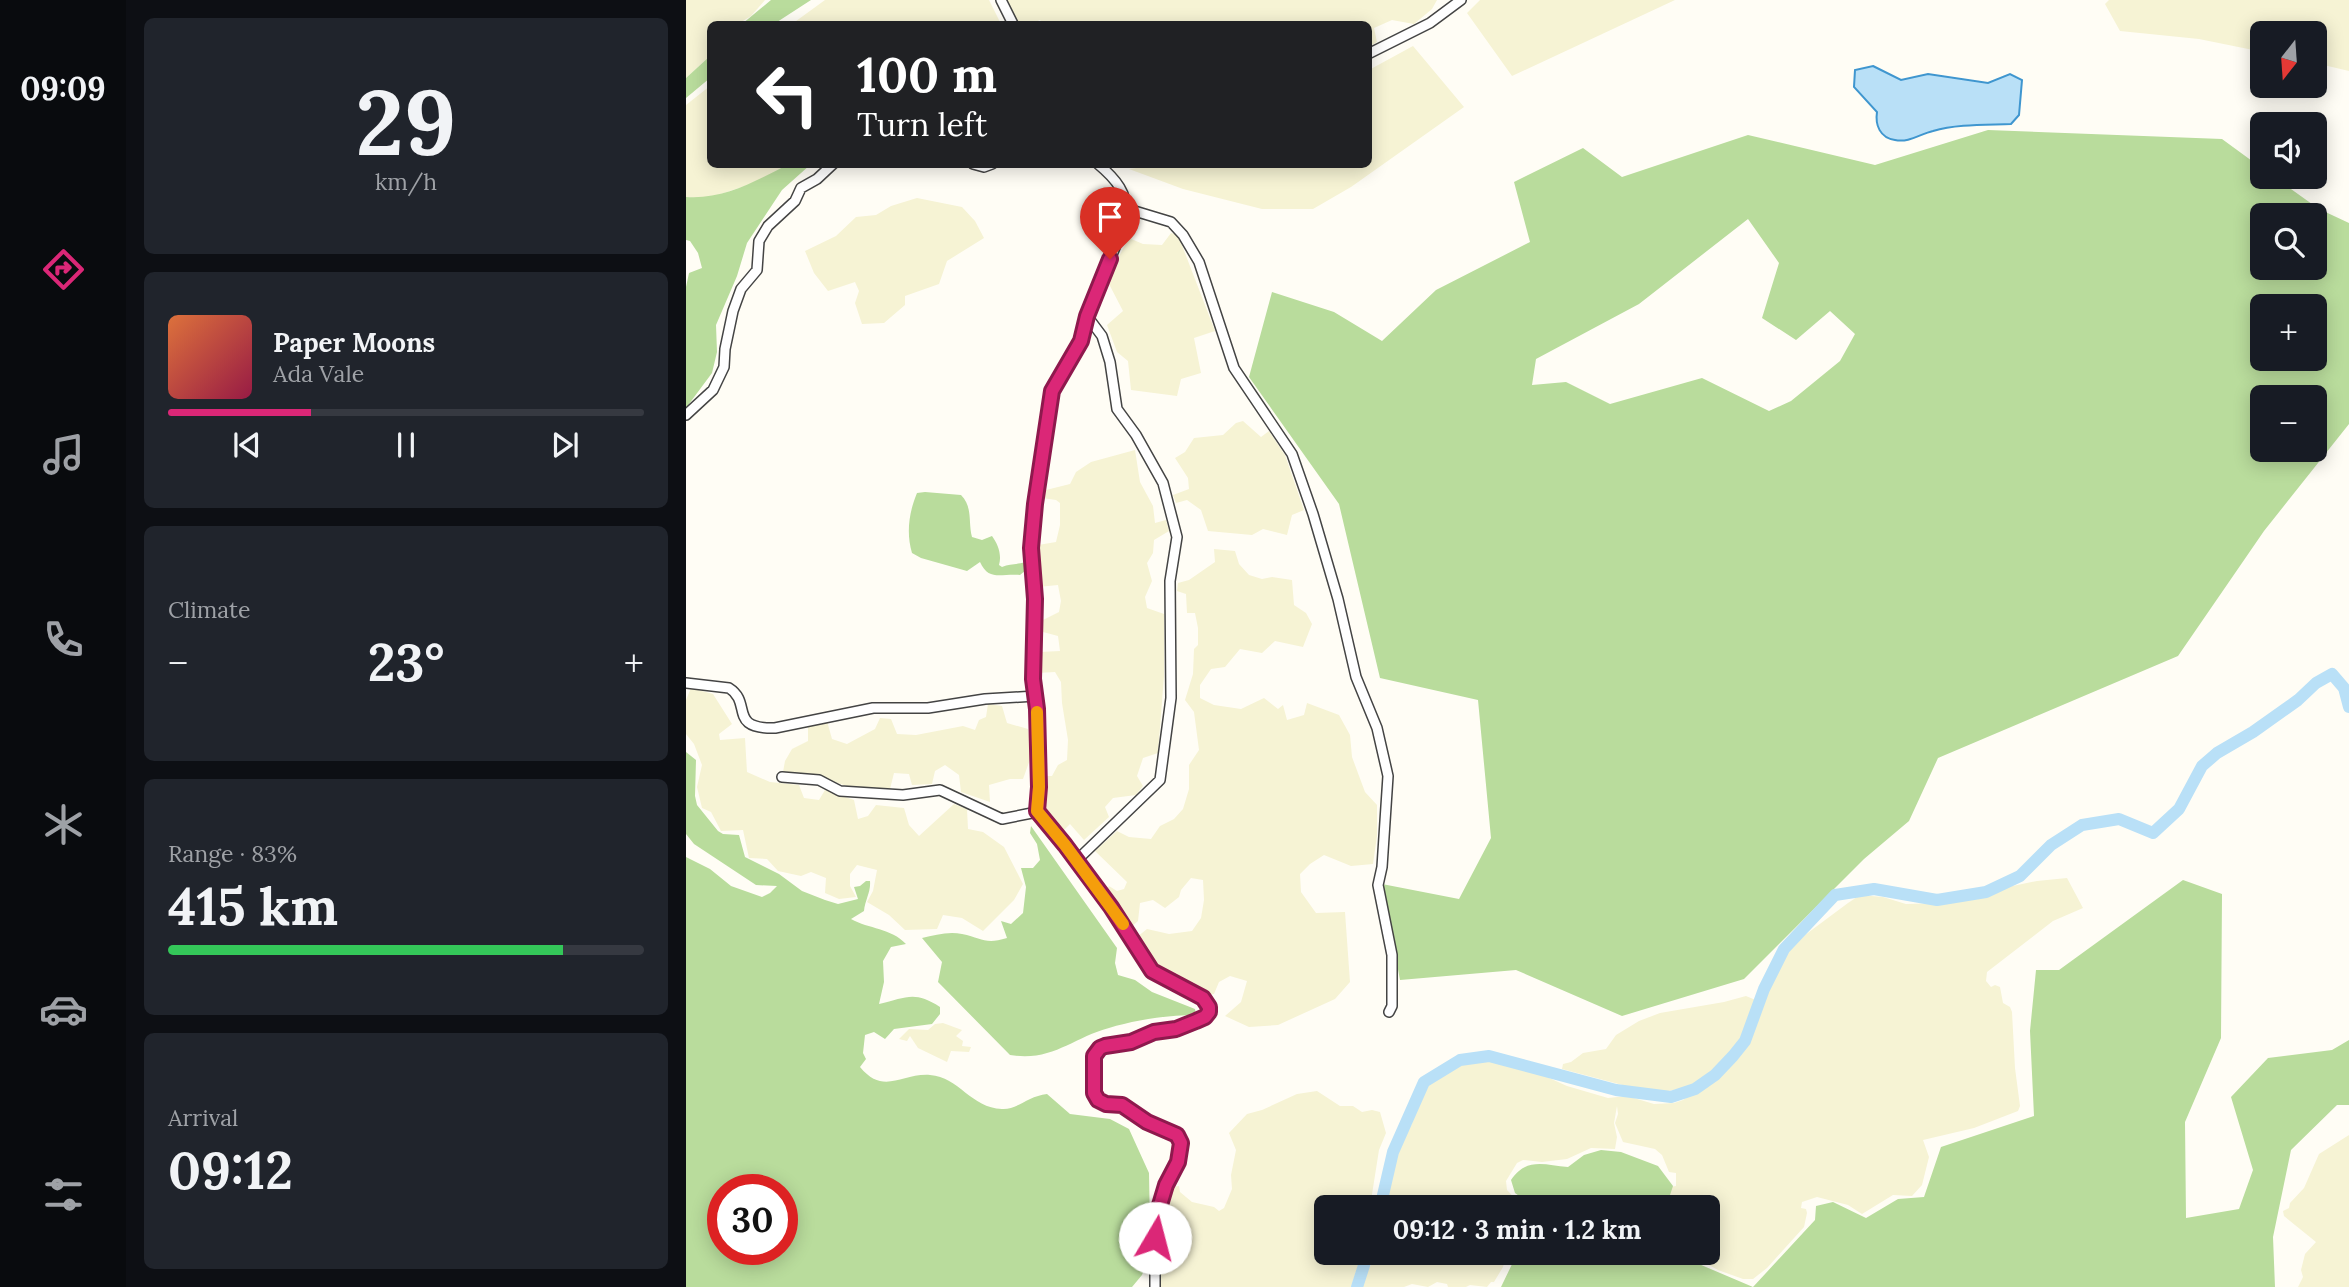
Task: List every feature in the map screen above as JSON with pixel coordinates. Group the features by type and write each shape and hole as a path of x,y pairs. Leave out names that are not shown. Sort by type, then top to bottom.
{"street":[{"path":"1001,0 1012,21"},
{"path":"1372,52 1430,23 1461,0"},
{"path":"686,415 713,390 724,366 733,311 741,289 757,270 759,241 768,226 795,201 801,188 829,168"},
{"path":"1103,168 1121,187 1128,209 1124,230 1087,316 1081,341 1052,391 1035,504 1031,548 1035,599 1033,679 1039,787 1037,811 1116,915 1152,971 1203,998 1209,1007 1205,1017 1196,1021 1176,1029 1154,1032 1131,1042 1105,1046 1094,1056 1094,1093 1098,1100 1106,1104 1122,1105 1147,1122 1177,1135 1181,1143 1178,1162 1166,1185 1160,1205 1155,1238 1155,1287"},
{"path":"1128,209 1171,222 1183,235 1199,262 1230,349 1234,368 1293,454 1313,514 1338,599 1356,677 1377,728 1388,776 1382,867 1378,885 1392,955 1392,1006 1389,1012"},
{"path":"1076,861 1160,780 1171,698 1170,581 1177,537 1163,483 1136,435 1116,409 1110,362 1102,336 1087,316"},
{"path":"686,683 735,691 745,721 760,728 873,708 928,708 985,699 1035,696"},
{"path":"782,777 819,780 840,791 903,795 940,790 1002,819 1037,811"}],"shaded area":[{"path":"686,0 765,0 743,21 707,21 707,59 686,78"},
{"path":"825,0 989,0 1000,21 796,21"},
{"path":"1004,0 1437,0 1432,9 1414,24 1392,20 1374,28 1377,42 1372,45 1372,21 1014,21"},
{"path":"1480,0 1675,0 1512,76 1467,13"},
{"path":"2109,0 2349,0 2349,71 2328,66 2328,21 2250,21 2250,49 2199,39 2120,31 2105,4"},
{"path":"1413,46 1464,107 1351,187 1313,209 1262,209 1183,189 1129,169 1372,168 1372,68"},
{"path":"707,88 707,168 783,168 751,184 706,199 686,197 686,105"},
{"path":"917,198 962,207 975,221 984,238 947,261 939,284 905,296 905,305 884,323 862,324 855,303 859,291 855,282 828,291 814,273 805,251 836,236 856,217 876,215 891,206"},
{"path":"1171,233 1178,235 1215,331 1194,338 1201,373 1181,379 1177,396 1131,390 1128,361 1117,352 1107,325 1123,311 1109,284 1118,258 1129,238 1143,244 1162,245"},
{"path":"1243,421 1261,437 1269,431 1285,455 1304,510 1292,515 1287,535 1263,529 1252,535 1208,531 1201,510 1187,500 1176,503 1173,495 1189,489 1188,478 1175,458 1185,452 1194,438 1223,435 1236,423"},
{"path":"1135,450 1140,482 1153,506 1155,523 1166,520 1169,531 1154,540 1153,553 1147,563 1152,581 1145,597 1147,608 1164,614 1164,676 1158,753 1143,758 1137,776 1143,786 1136,795 1113,798 1105,807 1109,817 1084,840 1070,824 1058,836 1044,814 1044,776 1052,776 1058,765 1067,760 1068,740 1061,682 1055,672 1037,673 1040,652 1060,651 1058,636 1043,632 1043,620 1059,612 1061,601 1058,585 1038,587 1036,578 1038,545 1056,542 1060,525 1060,503 1042,498 1046,490 1070,484 1076,472 1091,462"},
{"path":"1214,549 1235,551 1239,564 1249,575 1262,579 1272,577 1292,580 1294,605 1306,613 1312,624 1303,647 1275,641 1262,653 1240,649 1225,667 1211,669 1200,685 1200,698 1214,705 1241,709 1264,698 1278,709 1283,705 1287,720 1304,715 1307,703 1339,715 1350,735 1352,757 1365,792 1377,805 1373,864 1351,866 1324,855 1300,874 1301,892 1316,913 1345,912 1350,982 1335,999 1278,1025 1249,1027 1225,1016 1241,1002 1247,981 1230,976 1219,982 1214,994 1206,995 1160,969 1132,941 1147,929 1169,934 1192,931 1201,918 1203,880 1191,878 1179,897 1165,908 1153,900 1140,903 1138,921 1129,929 1121,914 1104,894 1109,886 1117,891 1124,889 1127,882 1095,851 1117,831 1129,837 1151,839 1160,826 1174,819 1183,809 1189,789 1189,765 1199,750 1194,712 1185,700 1193,674 1198,628 1195,613 1187,613 1186,594 1177,591 1178,583 1189,580 1215,562"},
{"path":"691,688 713,694 732,724 719,734 720,740 745,738 747,772 770,782 799,785 804,798 819,800 825,790 854,800 858,819 868,816 876,805 904,808 909,825 919,836 954,804 967,809 968,829 983,832 1004,847 1023,884 1014,900 983,931 962,918 943,915 937,929 905,930 889,915 867,902 873,891 877,870 857,865 850,874 850,886 856,897 839,899 825,893 826,878 811,872 801,876 778,871 767,859 749,858 743,830 721,831 711,812 702,808 697,787 702,765 694,744 686,734 686,700"},
{"path":"988,704 1002,706 1007,723 1028,729 1032,754 1023,779 1010,779 989,785 990,802 961,792 959,775 945,765 935,771 932,784 912,785 909,774 894,773 890,789 850,787 819,777 783,772 785,761 792,749 808,741 808,726 827,721 832,739 847,744 875,729 880,718 891,719 897,734 916,735 963,726 975,730 979,720 986,717"},
{"path":"2067,878 2083,908 2053,921 1987,972 1986,981 1991,987 2000,987 2003,1003 2010,1007 2012,1012 2020,1106 2018,1111 1974,1128 1923,1140 1929,1157 1922,1185 1912,1196 1893,1195 1862,1214 1848,1205 1817,1197 1802,1202 1801,1208 1806,1209 1807,1213 1804,1227 1767,1268 1753,1279 1743,1279 1709,1265 1720,1265 1720,1195 1668,1195 1670,1187 1676,1186 1676,1173 1669,1172 1662,1155 1655,1149 1623,1142 1615,1123 1617,1106 1614,1123 1617,1137 1615,1149 1591,1148 1567,1159 1542,1162 1523,1160 1517,1163 1506,1181 1507,1190 1512,1195 1386,1195 1390,1173 1412,1124 1414,1108 1426,1083 1462,1061 1496,1059 1527,1068 1567,1086 1608,1098 1627,1096 1654,1104 1674,1103 1683,1100 1722,1073 1747,1042 1757,1024 1771,984 1790,950 1805,935 1860,895 1883,897 1906,904 1941,903 2037,881"},
{"path":"1746,996 1758,1001 1745,1040 1713,1074 1695,1086 1668,1091 1645,1091 1562,1069 1563,1064 1571,1062 1583,1053 1606,1049 1616,1035 1639,1021 1660,1013"},
{"path":"943,1023 962,1030 956,1036 963,1041 962,1046 971,1047 969,1052 951,1051 947,1062 918,1048 910,1036 907,1041 899,1039 909,1029 928,1030 935,1024"},
{"path":"1317,1091 1340,1106 1353,1106 1362,1112 1380,1112 1386,1133 1379,1150 1372,1195 1314,1195 1314,1265 1358,1265 1351,1287 1154,1287 1163,1196 1173,1187 1179,1186 1180,1192 1192,1202 1214,1207 1219,1211 1224,1208 1232,1189 1231,1175 1236,1150 1229,1133 1247,1114 1297,1094"},
{"path":"2349,1135 2349,1287 2298,1287 2303,1277 2301,1270 2305,1254 2316,1242 2284,1216 2283,1211 2289,1208 2290,1203 2304,1188 2319,1154"},
{"path":"1371,1265 1504,1265 1494,1282 1487,1287 1448,1287 1447,1284 1437,1282 1428,1287 1412,1284 1404,1287 1362,1287 1364,1275"}],"green space":[{"path":"771,0 811,0 779,21 746,21"},
{"path":"707,59 707,80 686,98 686,78"},
{"path":"1988,130 2222,139 2250,159 2250,189 2291,189 2311,203 2250,203 2250,280 2327,280 2327,213 2349,223 2349,424 2327,452 2327,385 2250,385 2250,462 2319,462 2264,531 2178,656 1938,758 1909,821 1864,859 1744,979 1622,1016 1516,970 1400,980 1382,884 1459,899 1491,838 1478,700 1380,678 1339,504 1249,377 1272,292 1334,312 1382,341 1436,290 1530,242 1514,182 1583,148 1622,177 1748,135 1875,165","holes":["1748,219 1779,263 1762,318 1796,340 1830,311 1855,334 1840,361 1791,401 1769,411 1702,378 1610,404 1566,382 1532,385 1536,359 1639,304"]},
{"path":"781,168 807,168 782,190 747,243 737,276 716,325 717,352 712,373 686,408 686,287 689,273 702,268 698,253 690,241 686,240 686,197 713,196 752,183"},
{"path":"917,493 961,495 969,510 972,537 982,540 992,536 999,550 999,565 1002,567 1025,562 1026,570 1020,575 997,575 988,572 980,562 967,571 912,553 909,538 910,515"},
{"path":"686,752 696,760 697,805 718,831 739,835 745,857 779,874 802,891 838,904 858,899 854,887 870,881 864,911 851,919 894,935 906,944 891,947 883,961 884,982 879,1004 916,997 940,1007 940,1014 932,1024 894,1029 885,1039 874,1032 865,1035 863,1053 866,1059 860,1067 869,1076 885,1082 920,1075 940,1077 982,1104 1002,1109 1047,1094 1070,1114 1110,1119 1129,1129 1149,1173 1148,1258 1142,1275 1132,1287 686,1287 686,857 710,869 731,886 762,897 777,886 756,885 694,844 686,834"},
{"path":"1031,826 1117,948 1115,963 1118,975 1135,980 1152,992 1195,1009 1196,1015 1130,1023 1096,1032 1050,1052 1025,1056 1010,1055 938,982 942,962 922,938 952,933 988,941 1000,940 1007,938 1001,921 1011,924 1023,913 1026,887 1021,868 1033,868 1040,860 1037,844 1030,833"},
{"path":"2183,880 2222,894 2221,1038 2185,1122 2186,1218 2239,1209 2253,1170 2231,1097 2268,1058 2332,1050 2349,1040 2349,1105 2337,1105 2291,1150 2273,1237 2275,1287 1753,1287 1815,1220 1816,1206 1833,1202 1866,1218 1898,1199 1924,1197 1941,1147 2034,1116 2030,1031 2036,970 2059,970"},
{"path":"1601,1150 1621,1152 1658,1166 1673,1186 1670,1195 1515,1193 1511,1180 1523,1168 1536,1164 1568,1167 1584,1155"},
{"path":"1512,1265 1701,1265 1753,1287 1501,1287"}],"water":[{"path":"1873,66 1901,80 1928,74 1988,83 2010,74 2022,80 2019,115 2011,124 1952,127 1900,141 1890,139 1880,130 1877,112 1854,87 1855,70"}],"waterway":[{"path":"1383,1195 1393,1152 1424,1082 1460,1060 1489,1056 1616,1090 1671,1097 1695,1089 1715,1075 1745,1041 1764,989 1784,949 1835,895 1874,889 1937,900 1986,892 2020,876 2051,845 2082,825 2119,819 2153,833 2179,809 2202,766 2217,753 2253,732 2298,700 2316,683 2332,674 2344,688 2349,707"},
{"path":"1357,1287 1364,1265"}],"slow traffic":[{"path":"1037,712 1037,811 1123,924"}],"route":[{"path":"1110,259 1087,316 1081,341 1052,391 1048,407 1031,548 1035,599 1033,679 1037,709 1039,787 1036,804 1037,811 1111,907 1152,971 1203,998 1209,1007 1205,1017 1196,1021 1176,1029 1154,1032 1143,1039 1105,1046 1094,1056 1094,1093 1098,1100 1106,1104 1122,1105 1147,1122 1177,1135 1181,1143 1178,1162 1166,1185 1160,1205 1155,1238"}]}
